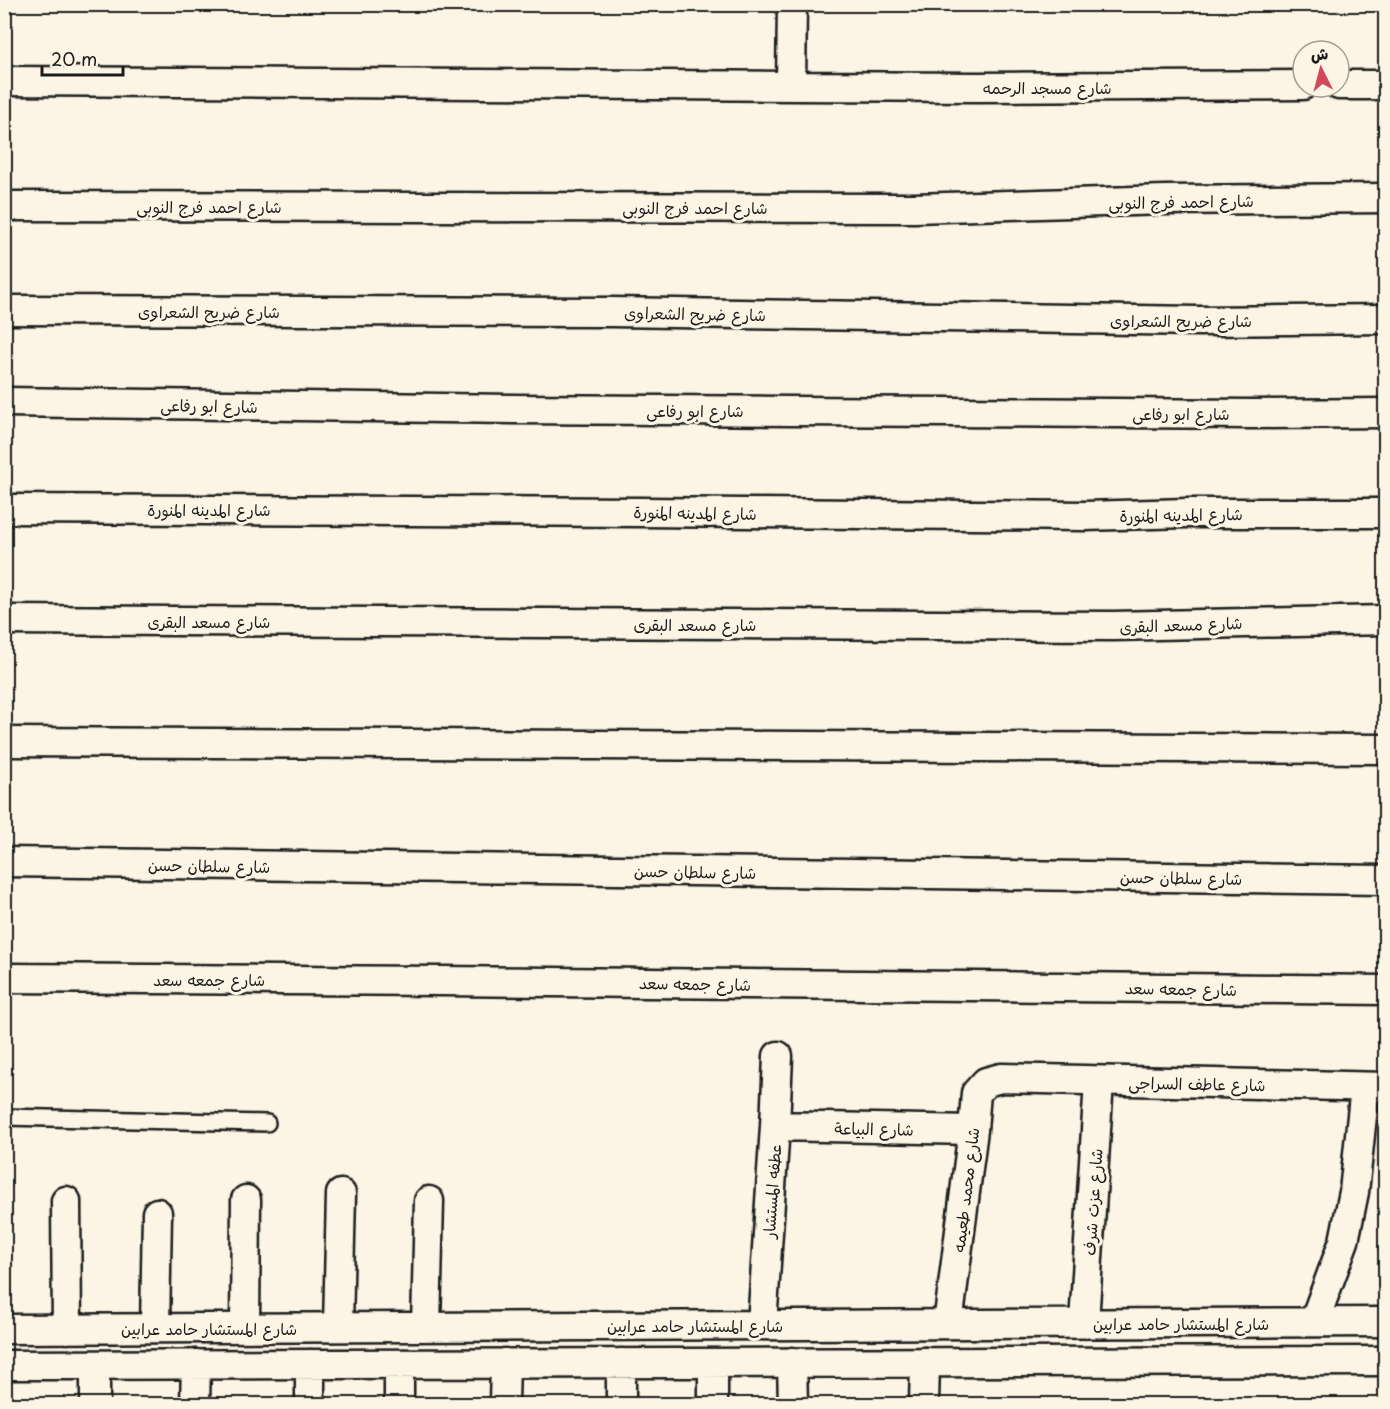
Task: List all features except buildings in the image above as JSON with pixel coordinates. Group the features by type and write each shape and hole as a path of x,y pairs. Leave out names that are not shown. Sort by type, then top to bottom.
{"street":[{"path":"790,86 792,4"},
{"name":"شارع مسجد الرحمه","path":"4,81 977,87 1291,85"},
{"path":"1351,85 1386,85"},
{"name":"شارع احمد فرج النوبى","path":"4,206 914,208 1165,200 1386,198"},
{"name":"شارع ضريح الشعراوى","path":"4,310 611,312 1198,321 1386,319"},
{"name":"شارع ابو رفاعى","path":"4,402 512,409 1386,413"},
{"name":"شارع المدينه المنورة","path":"4,509 1085,516 1187,513 1386,513"},
{"name":"شارع مسعد البقرى","path":"4,620 1113,626 1386,620"},
{"path":"4,742 1386,748"},
{"name":"شارع سلطان حسن","path":"4,862 1386,880"},
{"name":"شارع جمعه سعد","path":"4,978 1386,990"},
{"name":"عطفه المستشار","path":"762,1325 778,1056"},
{"name":"شارع محمد طعيمه","path":"948,1324 976,1093 986,1082 1001,1078 1008,1079"},
{"name":"شارع عاطف السراجى","path":"1008,1079 1375,1087"},
{"name":"شارع عزت شرف","path":"1084,1323 1099,1081"},
{"path":"1314,1322 1344,1241 1375,1087"},
{"name":"شارع البياعة","path":"775,1126 973,1130"},
{"path":"338,1327 341,1194"},
{"path":"245,1328 246,1200"},
{"path":"66,1201 67,1329"},
{"path":"426,1327 429,1201"},
{"path":"154,1328 157,1213"},
{"name":"شارع المستشار حامد عرابين","path":"4,1329 1386,1322"},
{"path":"4,1365 1386,1361"},
{"path":"792,1362 793,1404"},
{"path":"924,1404 925,1362"},
{"path":"504,1404 505,1363"},
{"path":"621,1363 621,1404"},
{"path":"712,1363 713,1404"},
{"path":"195,1404 196,1364"},
{"path":"310,1364 310,1404"},
{"path":"399,1364 399,1404"},
{"path":"95,1365 95,1404"}],"lane":[{"path":"4,1116 267,1123"}]}
